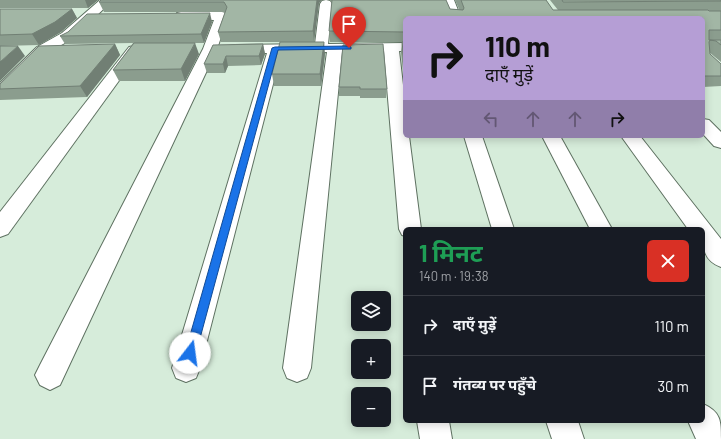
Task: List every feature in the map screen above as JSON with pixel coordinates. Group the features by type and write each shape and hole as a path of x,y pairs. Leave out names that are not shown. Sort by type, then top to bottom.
{"street":[{"path":"0,92 42,50 67,36 107,0"},
{"path":"448,0 454,16"},
{"path":"297,368 328,48 326,4"},
{"path":"50,374 203,49 222,16 167,16"},
{"path":"203,49 398,47 403,123"},
{"path":"186,368 275,48"},
{"path":"0,228 134,49"},
{"path":"21,51 73,50"},
{"path":"705,126 721,142"},
{"path":"404,138 410,227"},
{"path":"475,138 502,227"},
{"path":"552,138 600,227"},
{"path":"632,138 698,227"},
{"path":"705,236 721,257"},
{"path":"433,423 436,439"},
{"path":"563,423 568,439"},
{"path":"705,423 713,439"}],"building":[{"path":"101,0 317,0 313,31 218,32 227,7 224,2 99,2"},
{"path":"332,0 446,0 450,9 463,10 464,8 461,0 546,0 553,10 721,11 721,30 709,30 709,42 710,54 721,64 721,76 705,76 705,16 403,16 403,32 329,31"},
{"path":"562,0 721,0 721,1 563,2"},
{"path":"0,9 72,9 55,22 32,34 0,35"},
{"path":"210,13 201,34 60,36 68,32 87,14"},
{"path":"710,40 721,40 721,45 716,41"},
{"path":"280,42 324,42 320,74 272,74"},
{"path":"134,43 195,43 181,69 113,70"},
{"path":"115,44 80,86 0,89 0,84 39,46"},
{"path":"263,44 259,56 226,56 223,64 204,64 213,45"},
{"path":"383,44 387,89 339,87 343,45"},
{"path":"0,46 18,46 0,62"}],"route":[{"path":"190,353 275,48 349,48"}]}
